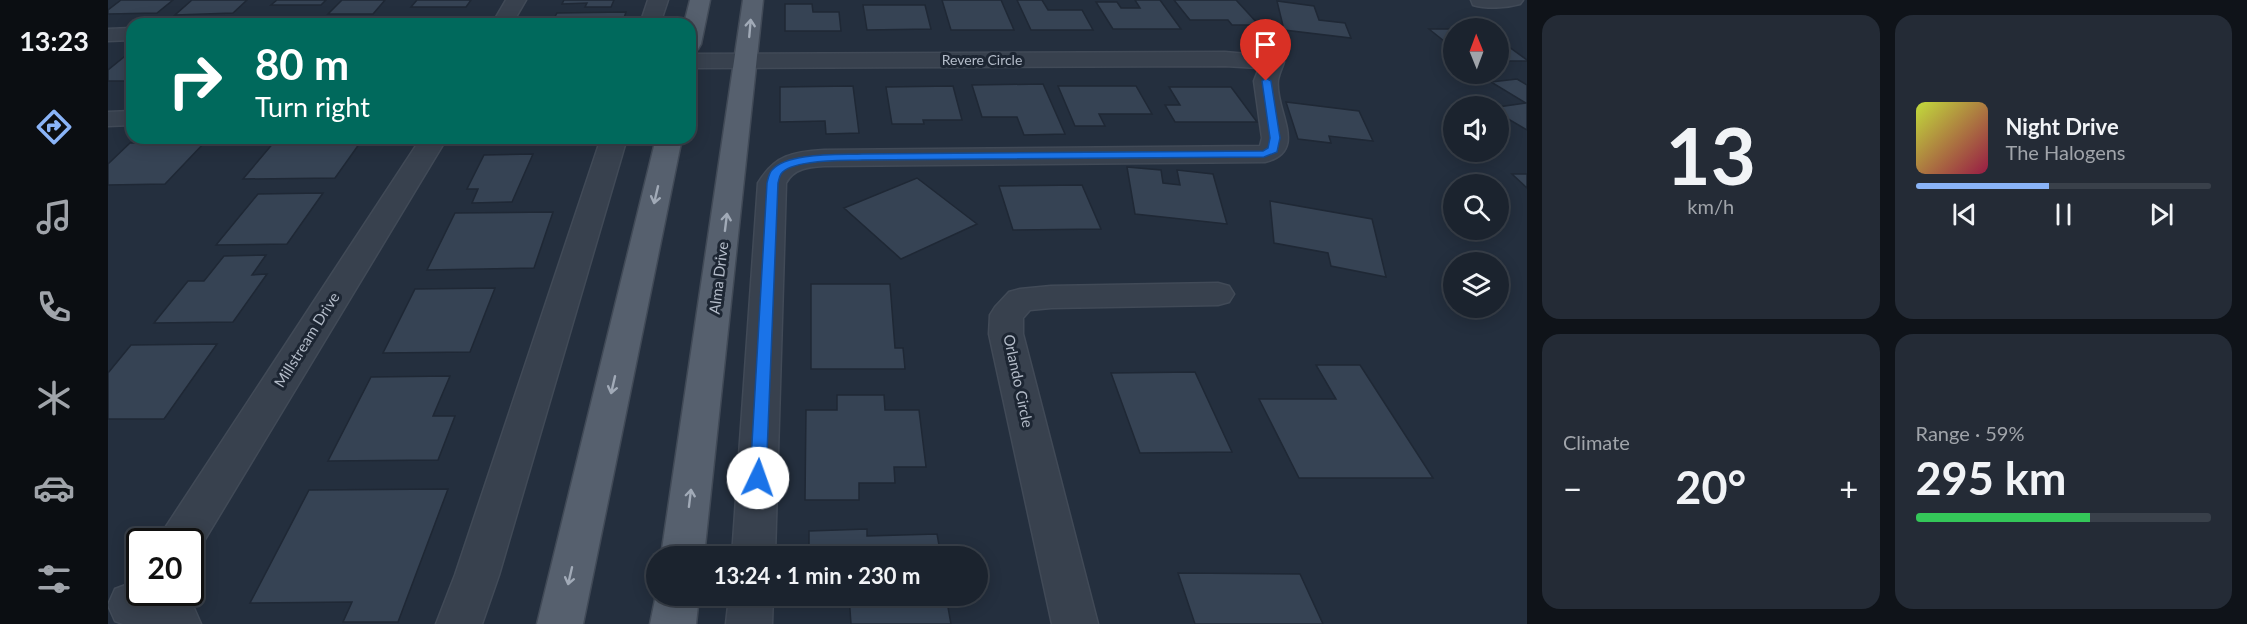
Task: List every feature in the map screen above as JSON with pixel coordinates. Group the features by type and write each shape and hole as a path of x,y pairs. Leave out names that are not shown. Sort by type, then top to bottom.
{"main road":[{"path":"696,18 700,0"},
{"name":"Alma Drive","path":"683,546 753,0"},
{"path":"560,624 668,144"},
{"path":"673,624 676,606"}],"street":[{"path":"506,18 516,0"},
{"path":"652,18 658,0"},
{"path":"1480,1 1513,0"},
{"path":"108,36 126,34"},
{"name":"Revere Circle","path":"696,61 1225,58 1274,62 1266,81 1275,138 1274,150 1264,154 862,157 804,160 783,166 776,172 772,183 754,546"},
{"path":"108,119 126,118"},
{"name":"Millstream Drive","path":"189,528 430,144"},
{"path":"459,624 477,575 612,144"},
{"name":"Orlando Circle","path":"1075,624 1006,334 1007,315 1020,300 1051,297 1218,294"},
{"path":"749,624 750,606"},
{"path":"129,607 178,624"}],"building":[{"path":"121,0 173,0 157,13 108,14 108,10"},
{"path":"192,0 247,0 233,13 175,15"},
{"path":"277,0 326,0 321,5 271,5"},
{"path":"342,0 385,0 373,14 328,14"},
{"path":"417,0 471,0 466,7 411,7"},
{"path":"564,0 614,0 611,7 585,7 587,3 562,4"},
{"path":"942,0 1001,0 1014,30 951,30"},
{"path":"1017,0 1042,0 1048,10 1082,10 1093,30 1031,30"},
{"path":"1135,0 1160,0 1181,29 1113,29 1096,2 1117,2 1121,8 1140,8"},
{"path":"1174,0 1236,0 1259,25 1232,25 1228,20 1190,20"},
{"path":"1277,1 1314,6 1319,20 1345,23 1351,38 1284,30"},
{"path":"785,4 812,4 813,12 839,12 841,31 785,31"},
{"path":"863,5 925,5 931,29 867,30"},
{"path":"626,12 624,18 554,18 557,13"},
{"path":"1429,29 1443,29 1443,40"},
{"path":"1509,47 1527,60 1509,61"},
{"path":"126,57 126,81 108,81 108,70"},
{"path":"1517,79 1527,85 1527,130 1509,119 1509,105 1526,103 1494,84 1509,84 1509,80"},
{"path":"1043,84 1065,134 1024,135 1017,117 982,117 972,85"},
{"path":"853,86 859,133 826,134 825,121 780,122 780,87"},
{"path":"953,86 962,120 923,120 924,124 892,124 886,87"},
{"path":"1058,86 1136,86 1152,114 1099,114 1105,126 1075,126"},
{"path":"1169,87 1231,87 1257,122 1175,122 1165,105 1180,105"},
{"path":"1286,102 1359,111 1373,141 1329,136 1331,143 1298,139"},
{"path":"129,144 203,144 165,184 108,185 108,164"},
{"path":"272,144 359,144 335,178 243,179"},
{"path":"533,154 512,202 472,203 478,189 467,189 484,155"},
{"path":"1127,167 1161,170 1163,183 1180,185 1177,170 1213,174 1227,224 1135,214"},
{"path":"1512,174 1527,174 1527,188"},
{"path":"917,178 977,224 901,259 844,208"},
{"path":"1082,185 1101,229 1013,230 999,186"},
{"path":"323,193 287,244 216,245 258,194"},
{"path":"1270,201 1372,219 1386,277 1331,266 1328,253 1274,243"},
{"path":"553,212 534,268 427,270 455,213"},
{"path":"266,255 252,275 267,274 233,322 154,323 188,281 204,281 224,256"},
{"path":"811,284 890,284 895,348 903,348 905,369 811,369"},
{"path":"495,288 470,352 383,353 415,289"},
{"path":"217,344 164,419 108,419 108,373 131,345"},
{"path":"1316,365 1360,365 1433,478 1299,478 1259,399 1336,399"},
{"path":"1195,372 1232,452 1140,453 1111,373"},
{"path":"450,376 433,416 455,416 438,460 328,461 371,377"},
{"path":"837,395 884,395 885,410 919,410 926,467 894,467 895,483 859,483 859,500 805,500 806,410 837,410"},
{"path":"448,489 398,622 343,622 352,602 250,603 309,490"},
{"path":"867,529 867,536 937,534 939,546 809,546 809,531"},
{"path":"1178,573 1300,574 1323,624 1195,624"},
{"path":"850,606 948,606 951,624 851,624"}],"route":[{"path":"758,478 772,183 776,172 783,166 804,160 862,157 1252,156 1264,154 1274,150 1275,138 1266,81"}]}
